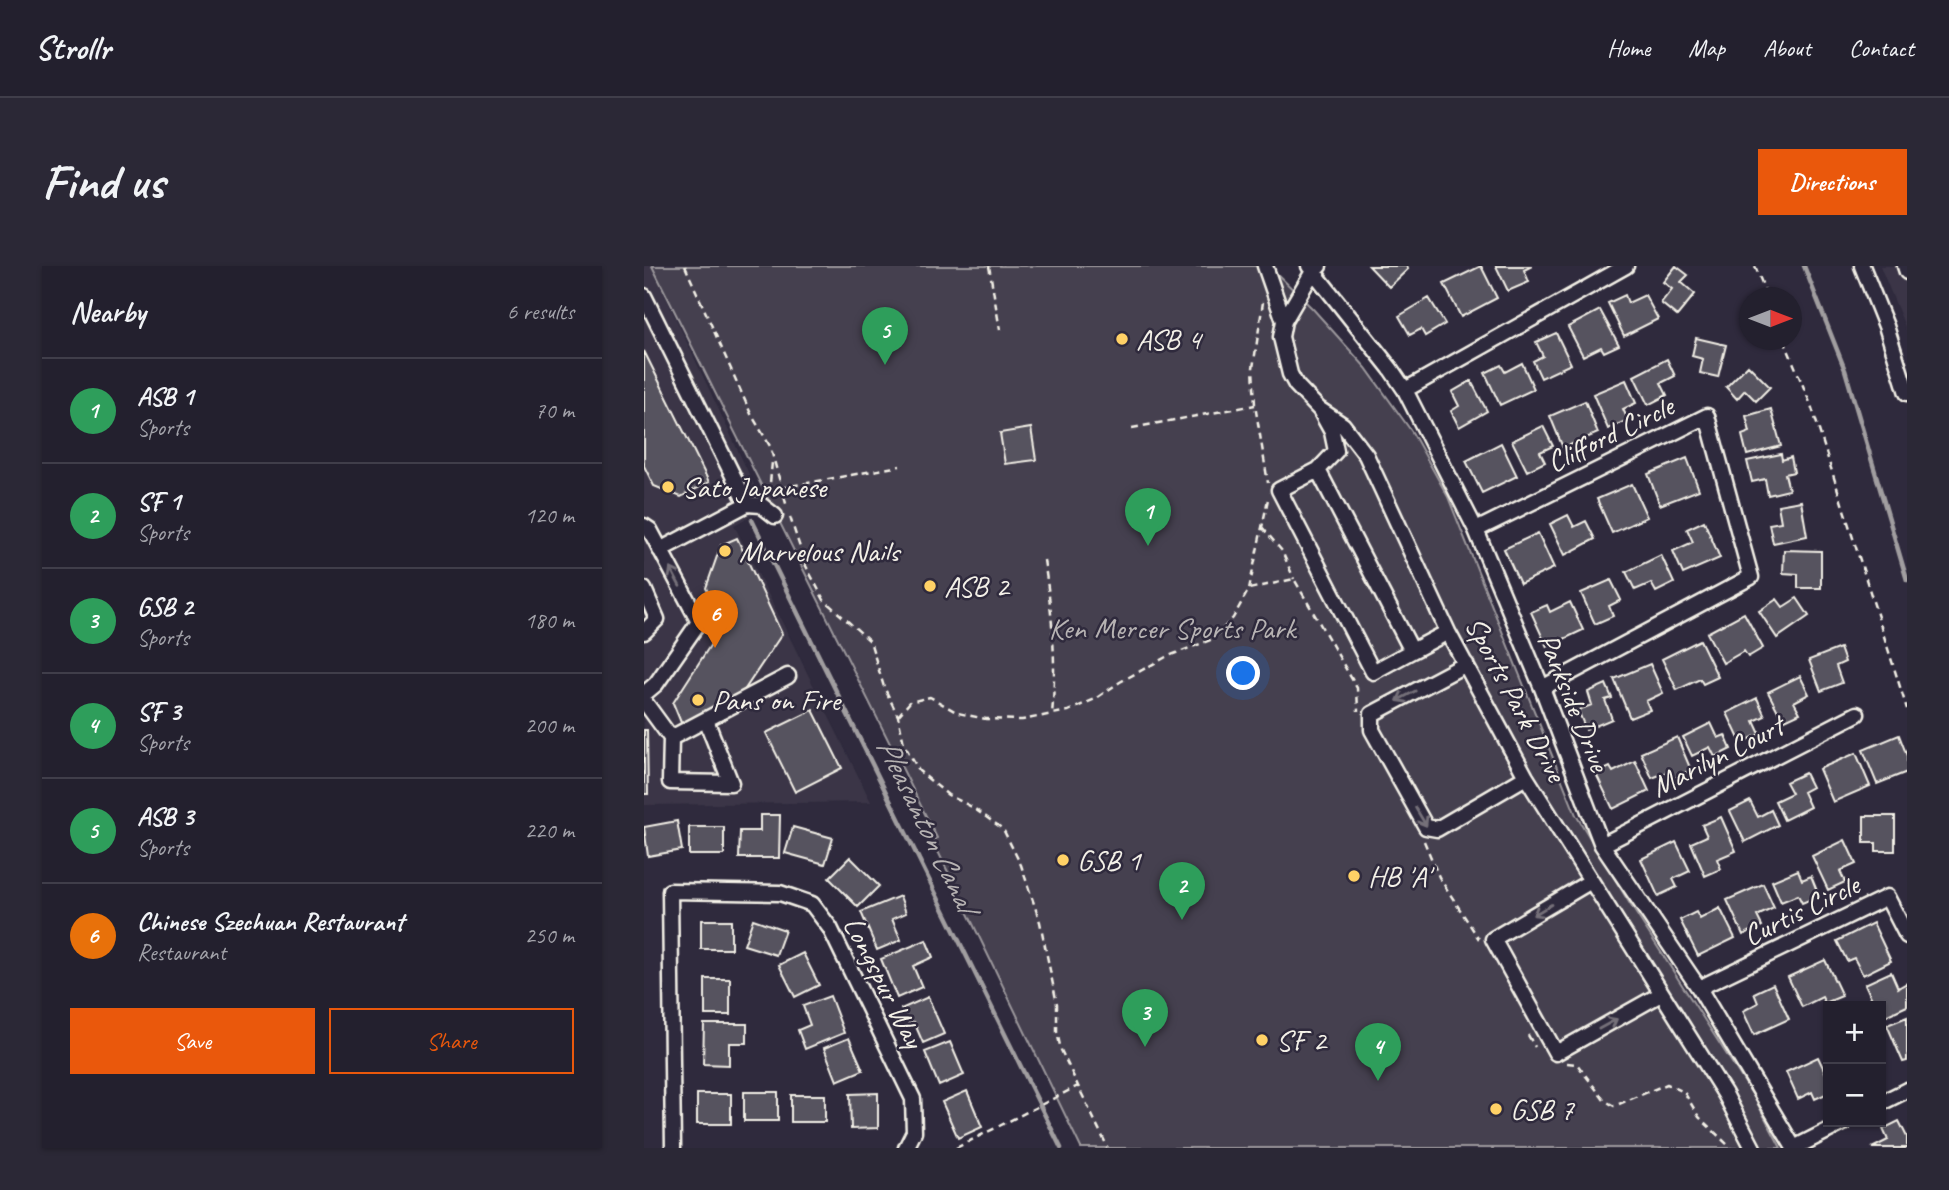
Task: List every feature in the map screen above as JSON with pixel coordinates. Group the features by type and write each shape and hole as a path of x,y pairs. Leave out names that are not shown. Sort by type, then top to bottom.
{"street":[{"name":"Sports Park Drive","path":"1265,266 1284,321 1281,337 1290,374 1296,385 1320,409 1343,425 1366,455 1448,632 1526,777 1725,1094 1753,1148"},
{"name":"Parkside Drive","path":"1297,266 1313,268 1405,390 1476,530 1542,688 1602,845 1699,988 1794,1148"},
{"path":"1405,390 1626,266"},
{"path":"1862,266 1886,327 1907,393"},
{"path":"1905,266 1907,272"},
{"path":"1284,321 1313,268"},
{"path":"644,296 747,504"},
{"path":"1320,409 1332,432 1336,450 1318,470 1279,490 1373,672 1448,632"},
{"name":"Clifford Circle","path":"1476,530 1707,415 1751,577 1542,688"},
{"path":"1318,470 1412,651"},
{"path":"660,550 747,504 761,505 770,513"},
{"path":"644,526 650,530 699,622 656,684 644,694"},
{"path":"644,589 657,619 644,632"},
{"path":"1466,664 1373,714 1373,730 1426,827 1437,829 1526,777"},
{"path":"671,738 788,676"},
{"path":"644,701 671,738 670,782 731,783 706,720"},
{"name":"Marilyn Court","path":"1602,845 1857,714"},
{"path":"1591,881 1486,940 1554,1056 1661,994"},
{"name":"Longspur Way","path":"673,1148 670,891 780,893 811,904 830,928 913,1100 914,1132 906,1148"},
{"name":"Curtis Circle","path":"1699,988 1887,897 1907,936"},
{"path":"1886,1100 1907,1090"},
{"path":"1794,1148 1834,1127"}],"path":[{"path":"685,266 751,414 770,446 780,488 806,566 824,600 870,641 884,687 898,716 904,744 919,771 948,795 972,807 1003,829 1021,865 1041,922 1057,1004 1057,1032 1061,1050 1108,1148"},
{"path":"989,266 1000,330"},
{"path":"1755,266 1764,287"},
{"path":"898,716 910,702 930,697 958,713 986,719 1023,720 1068,711 1096,699 1120,682 1166,657 1213,639 1233,618 1249,589 1270,490 1255,405 1253,368 1264,296"},
{"path":"1788,350 1811,405 1907,709"},
{"path":"1132,428 1255,405"},
{"path":"770,513 772,455"},
{"path":"780,488 900,466"},
{"path":"1262,527 1282,551 1294,579 1357,688 1359,717"},
{"path":"1044,560 1053,616 1056,677 1052,714"},
{"path":"1249,589 1294,579"},
{"path":"1421,835 1429,848 1439,877 1486,940"},
{"path":"1527,1033 1554,1056 1577,1064 1604,1100 1614,1106 1667,1084 1684,1092 1699,1117 1731,1148"},
{"path":"956,1148 1078,1086"}],"shaded area":[{"path":"644,266 651,266 765,508 734,525 871,802 644,805"},
{"path":"1880,266 1907,266 1907,331"}],"green space":[{"name":"Ken Mercer Sports Park","path":"652,266 1269,266 1313,309 1366,368 1412,432 1448,497 1576,815 1754,1097 1781,1148 1081,1148 933,841 937,838"}],"building":[{"path":"1369,266 1406,266 1408,269 1389,287"},
{"path":"1481,266 1497,298 1461,317 1444,284"},
{"path":"1496,266 1532,266 1524,270 1529,282 1508,291"},
{"path":"1676,266 1688,275 1681,282 1695,294 1677,316 1661,303 1672,289 1663,282"},
{"path":"1625,295 1628,303 1645,295 1658,319 1624,336 1608,303"},
{"path":"1429,298 1445,324 1425,336 1421,329 1410,335 1399,316"},
{"path":"1600,310 1619,345 1604,352 1601,347 1583,356 1568,327"},
{"path":"1556,333 1571,364 1541,378 1533,361 1543,356 1536,342"},
{"path":"1696,338 1726,345 1718,377 1700,373 1703,359 1692,356"},
{"path":"644,351 709,482 681,497 654,486 644,466"},
{"path":"1667,359 1675,376 1661,383 1667,395 1648,405 1634,376"},
{"path":"1522,363 1534,389 1500,405 1485,373 1501,365 1505,372"},
{"path":"1748,365 1770,387 1756,401 1745,390 1737,399 1726,387"},
{"path":"1626,380 1636,403 1623,409 1628,420 1608,429 1593,394"},
{"path":"1471,381 1487,411 1459,427 1451,411 1459,406 1452,392"},
{"path":"1585,401 1598,433 1563,448 1550,416"},
{"path":"1771,409 1781,446 1747,455 1742,435 1750,432 1746,416"},
{"path":"1543,426 1553,446 1540,452 1545,462 1527,471 1512,441"},
{"path":"1031,428 1036,460 1005,464 1000,433"},
{"path":"1501,443 1517,476 1482,493 1466,461"},
{"path":"1781,454 1782,460 1791,457 1794,472 1785,474 1789,490 1768,495 1765,479 1752,482 1747,461"},
{"path":"1687,458 1699,490 1660,505 1648,474"},
{"path":"1632,484 1647,517 1612,533 1597,499"},
{"path":"1801,501 1807,536 1773,543 1769,524 1781,522 1778,505"},
{"path":"1568,515 1574,527 1586,521 1595,539 1565,555 1550,524"},
{"path":"1704,521 1720,558 1683,574 1673,551 1693,542 1687,529"},
{"path":"1538,533 1554,568 1520,584 1504,549"},
{"path":"737,538 782,634 741,695 682,725 673,703 724,624 706,588 721,545"},
{"path":"1784,550 1821,551 1821,588 1798,588 1798,574 1783,573"},
{"path":"1661,555 1674,583 1656,592 1651,583 1635,590 1626,572"},
{"path":"1611,580 1621,600 1609,606 1613,616 1595,624 1581,593"},
{"path":"1797,598 1809,616 1777,638 1759,611 1777,599 1783,607"},
{"path":"1570,602 1583,630 1547,647 1531,612 1547,605 1550,612"},
{"path":"1744,613 1763,648 1748,657 1744,651 1723,663 1707,633"},
{"path":"1700,640 1718,677 1703,684 1700,679 1677,690 1662,659"},
{"path":"1840,648 1845,662 1836,666 1842,683 1821,691 1809,660"},
{"path":"1650,664 1663,693 1646,701 1650,710 1630,718 1614,679"},
{"path":"1800,676 1809,694 1794,702 1800,713 1783,721 1768,692"},
{"path":"1606,684 1612,698 1605,700 1612,719 1586,730 1578,710 1592,705 1588,692"},
{"path":"1757,698 1765,716 1754,721 1760,734 1741,743 1727,713"},
{"path":"813,710 842,768 795,792 766,733"},
{"path":"1711,723 1718,738 1725,735 1731,749 1715,757 1710,747 1692,756 1683,737"},
{"path":"644,730 647,730 648,794 644,794"},
{"path":"1899,735 1907,756 1907,772 1877,784 1863,750"},
{"path":"1677,737 1691,770 1673,778 1670,771 1652,778 1641,753"},
{"path":"1856,753 1870,786 1833,802 1819,769"},
{"path":"1635,761 1649,791 1613,809 1596,774 1610,767 1613,772"},
{"path":"1805,773 1812,787 1803,792 1810,807 1784,820 1775,801 1792,793 1786,782"},
{"path":"1750,801 1758,817 1771,810 1778,825 1745,842 1730,811"},
{"path":"760,815 780,815 779,858 739,858 740,831 760,831"},
{"path":"1864,816 1895,816 1895,851 1876,851 1876,843 1864,843"},
{"path":"1721,817 1736,851 1717,859 1721,869 1705,876 1691,843 1707,836 1702,825"},
{"path":"677,821 682,850 648,856 644,827"},
{"path":"689,827 724,827 724,855 689,855"},
{"path":"793,827 833,838 825,864 785,853"},
{"path":"1845,840 1856,864 1840,871 1845,882 1828,890 1812,856"},
{"path":"1676,842 1690,871 1673,879 1677,887 1658,896 1641,859"},
{"path":"850,857 879,886 858,907 829,878"},
{"path":"1798,870 1802,880 1811,876 1819,896 1802,903 1798,895 1781,902 1772,881"},
{"path":"1763,884 1774,908 1757,916 1762,926 1743,935 1727,900"},
{"path":"900,896 906,913 892,919 901,940 877,950 861,912"},
{"path":"1720,908 1735,938 1698,956 1680,920 1696,912 1700,919"},
{"path":"753,919 785,930 776,955 744,945"},
{"path":"701,920 731,920 731,949 701,949"},
{"path":"1873,923 1891,961 1863,975 1854,958 1847,961 1837,941"},
{"path":"926,940 933,957 913,966 922,987 897,998 881,959"},
{"path":"803,953 819,985 795,997 779,965"},
{"path":"1825,960 1842,996 1830,1001 1824,1001 1822,997 1802,1007 1788,977"},
{"path":"1891,972 1898,988 1907,983 1907,1006 1886,1016 1886,1001 1873,1001 1865,984"},
{"path":"705,979 730,979 730,1015 705,1015"},
{"path":"1773,984 1789,1019 1754,1035 1743,1011 1758,1003 1754,993"},
{"path":"830,996 844,1033 805,1049 798,1030 810,1025 803,1006"},
{"path":"928,997 944,1034 923,1043 914,1022 908,1024 901,1009"},
{"path":"1907,1017 1907,1061 1903,1062 1887,1025"},
{"path":"704,1024 747,1024 747,1043 729,1043 729,1065 703,1064"},
{"path":"849,1038 863,1070 837,1081 824,1048"},
{"path":"950,1042 964,1075 939,1086 925,1052"},
{"path":"1818,1057 1823,1068 1823,1095 1815,1099 1812,1092 1798,1099 1786,1072"},
{"path":"967,1091 982,1127 958,1138 942,1102"},
{"path":"744,1092 778,1092 778,1121 744,1121"},
{"path":"878,1093 878,1128 851,1129 850,1094"},
{"path":"697,1094 731,1094 731,1124 697,1124"},
{"path":"791,1095 825,1095 825,1122 791,1122"},
{"path":"1899,1121 1907,1137 1907,1148 1872,1148 1888,1140 1883,1129"}],"waterway":[{"path":"1804,266 1845,370 1907,580"},
{"name":"Pleasanton Canal","path":"752,520 1061,1148"}],"place":[{"name":"ASB 4","path":"1122,339"},
{"name":"ASB 3","path":"885,365"},
{"name":"Sato Japanese","path":"668,487"},
{"name":"ASB 1","path":"1148,546"},
{"name":"Marvelous Nails","path":"725,551"},
{"name":"ASB 2","path":"930,586"},
{"name":"Chinese Szechuan Restaurant","path":"715,648"},
{"name":"Pans on Fire","path":"698,700"},
{"name":"GSB 1","path":"1063,860"},
{"name":"HB 'A'","path":"1354,876"},
{"name":"SF 1","path":"1182,920"},
{"name":"SF 2","path":"1262,1040"},
{"name":"GSB 2","path":"1145,1047"},
{"name":"SF 3","path":"1378,1081"},
{"name":"GSB 7","path":"1496,1109"}]}
